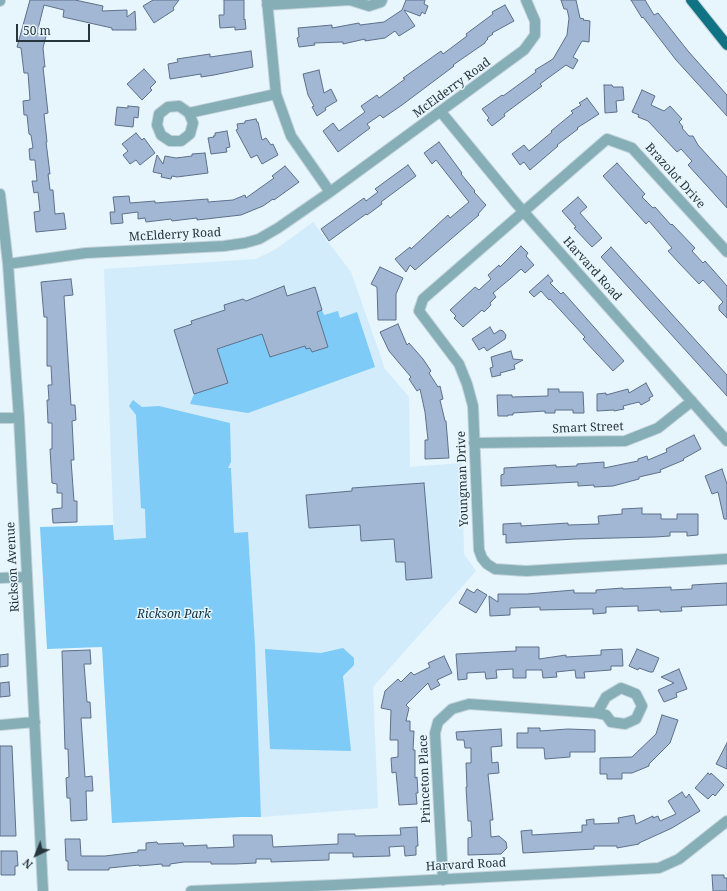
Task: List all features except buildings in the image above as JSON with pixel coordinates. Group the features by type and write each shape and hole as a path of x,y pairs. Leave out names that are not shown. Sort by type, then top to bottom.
{"main road":[{"path":"691,0 727,45"}],"street":[{"path":"330,192 291,136 276,94 267,3 350,0 369,6 381,2 382,0"},
{"name":"McElderry Road","path":"8,264 86,253 224,246 259,239 278,228 330,192 524,50 534,35 535,21 526,0"},
{"path":"189,113 276,94"},
{"name":"Harvard Road","path":"441,112 523,211 727,441"},
{"name":"Brazolot Drive","path":"523,211 607,139 632,148 727,252"},
{"name":"Rickson Avenue","path":"0,194 8,264 19,418 43,891"},
{"name":"Youngman Drive","path":"523,211 423,299 419,311 459,364 467,384 473,406 479,550 482,558 487,564 495,569 526,571 727,559"},
{"name":"Smart Street","path":"474,443 624,441 658,428 692,401"},
{"path":"0,418 19,418"},
{"path":"0,578 27,577"},
{"name":"Princeton Place","path":"443,880 435,733 438,722 452,709 469,704 597,713"},
{"path":"0,724 35,722"},
{"name":"Harvard Road","path":"191,891 335,888 443,880 659,868 679,859 727,821"}],"shaded area":[{"path":"313,222 351,272 385,369 409,397 410,467 462,463 464,554 476,571 373,687 378,808 261,817 255,653 248,533 114,540 104,269 256,259 276,249"}],"green space":[{"path":"322,310 324,315 338,311 340,318 357,312 375,367 248,413 190,404 194,394 228,383 217,349 262,334 271,357 305,346 307,349 310,348 312,352 328,347 317,312"},
{"name":"Rickson Park","path":"133,400 142,407 159,406 230,423 231,462 228,468 231,468 234,533 248,532 255,645 261,817 112,823 102,647 47,649 40,527 113,525 114,540 146,538 145,509 141,508 136,415 129,406"},
{"path":"343,648 354,658 354,665 343,676 351,751 270,749 265,649 321,653"}]}
